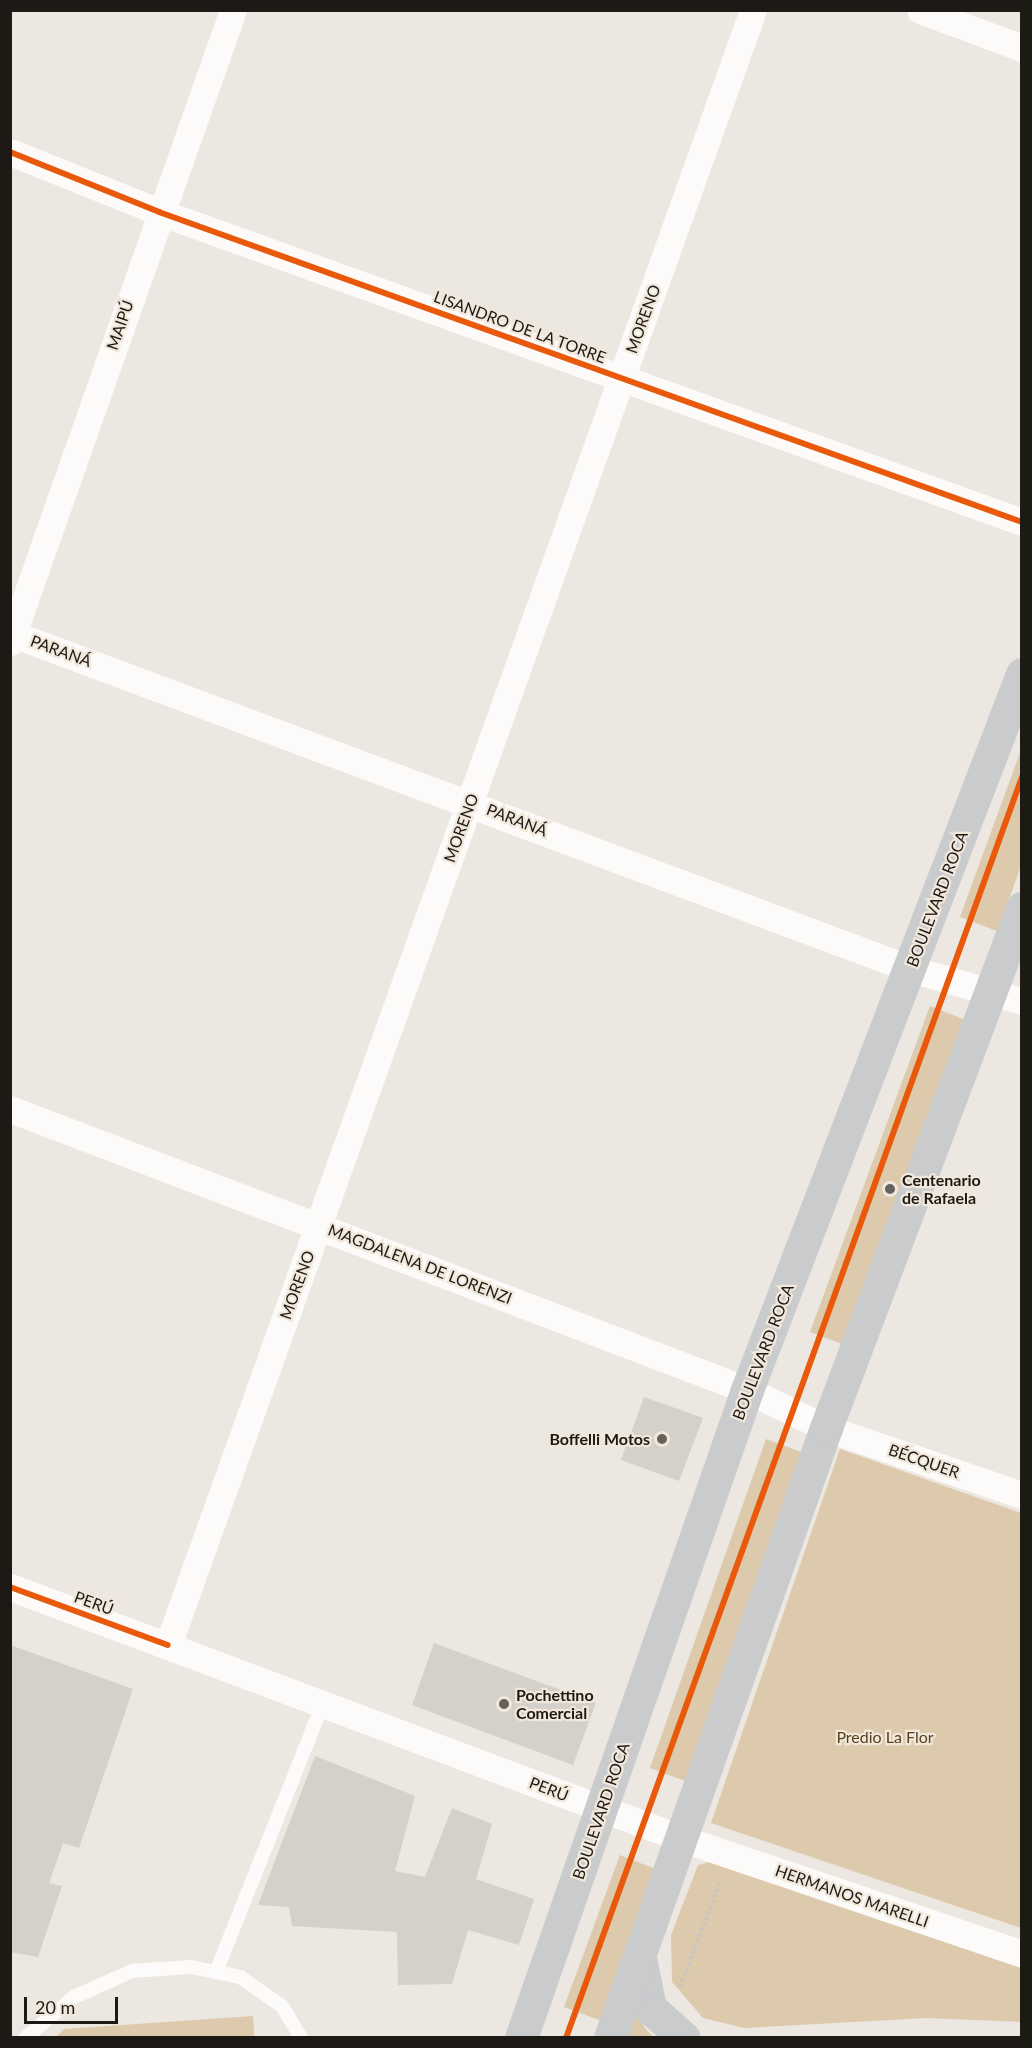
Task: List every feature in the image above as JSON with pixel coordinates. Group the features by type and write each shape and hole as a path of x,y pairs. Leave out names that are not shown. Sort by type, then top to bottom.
{"main road":[{"name":"BOULEVARD ROCA","path":"521,2037 603,1809 747,1390 911,969 1022,674"},
{"path":"610,2037 683,1839 826,1428 1022,908"},
{"path":"640,1954 650,2008 662,2024 684,2037"}],"street":[{"name":"MAIPÚ","path":"11,636 159,212 233,10"},
{"name":"MORENO","path":"168,1645 753,10"},
{"path":"920,10 1022,48"},
{"name":"LISANDRO DE LA TORRE","path":"10,152 159,212 1022,522"},
{"name":"PARANÁ","path":"11,636 470,803 911,969 1022,1001"},
{"name":"MAGDALENA DE LORENZI","path":"10,1109 747,1390 826,1428"},
{"name":"BÉCQUER","path":"826,1428 1022,1494"},
{"name":"PERÚ","path":"10,1587 683,1839"},
{"name":"HERMANOS MARELLI","path":"683,1839 1022,1954"}],"lane":[{"path":"216,1972 323,1703"},
{"path":"25,2037 74,1997 132,1971 191,1967 240,1977 282,2006 301,2037"}],"path":[{"path":"675,1998 724,1873"}],"green space":[{"path":"1021,750 1021,866 997,931 960,917"},
{"path":"930,1006 968,1021 848,1346 810,1332"},
{"path":"766,1439 804,1453 688,1782 650,1768"},
{"name":"Predio La Flor","path":"840,1449 1021,1513 1021,1928 711,1823"},
{"path":"620,1855 658,1870 602,2021 564,2007"},
{"path":"726,1858 1021,1965 1021,2022 926,2018 744,2028 703,2018 672,1982 671,1935 698,1865"},
{"path":"635,2011 645,2028 653,2037 627,2038"},
{"path":"253,2016 254,2037 56,2037 64,2029"}],"building":[{"name":"Boffelli Motos","path":"644,1397 703,1418 679,1481 621,1460"},
{"name":"Pochettino Comercial","path":"434,1643 596,1703 573,1765 412,1705"},
{"path":"10,1645 133,1689 79,1848 63,1843 49,1883 62,1886 38,1957 10,1952"},
{"path":"315,1756 415,1796 395,1871 425,1877 452,1808 492,1824 476,1879 534,1899 519,1945 468,1930 452,1984 398,1985 397,1932 292,1926 289,1907 258,1905"}],"cycle path":[{"path":"10,152 159,212 1022,522"},
{"path":"566,2038 1022,777"},
{"path":"10,1587 168,1645"}],"place":[{"name":"Centenario de Rafaela","path":"890,1189"},
{"name":"Boffelli Motos","path":"662,1439"},
{"name":"Pochettino Comercial","path":"504,1704"}]}
